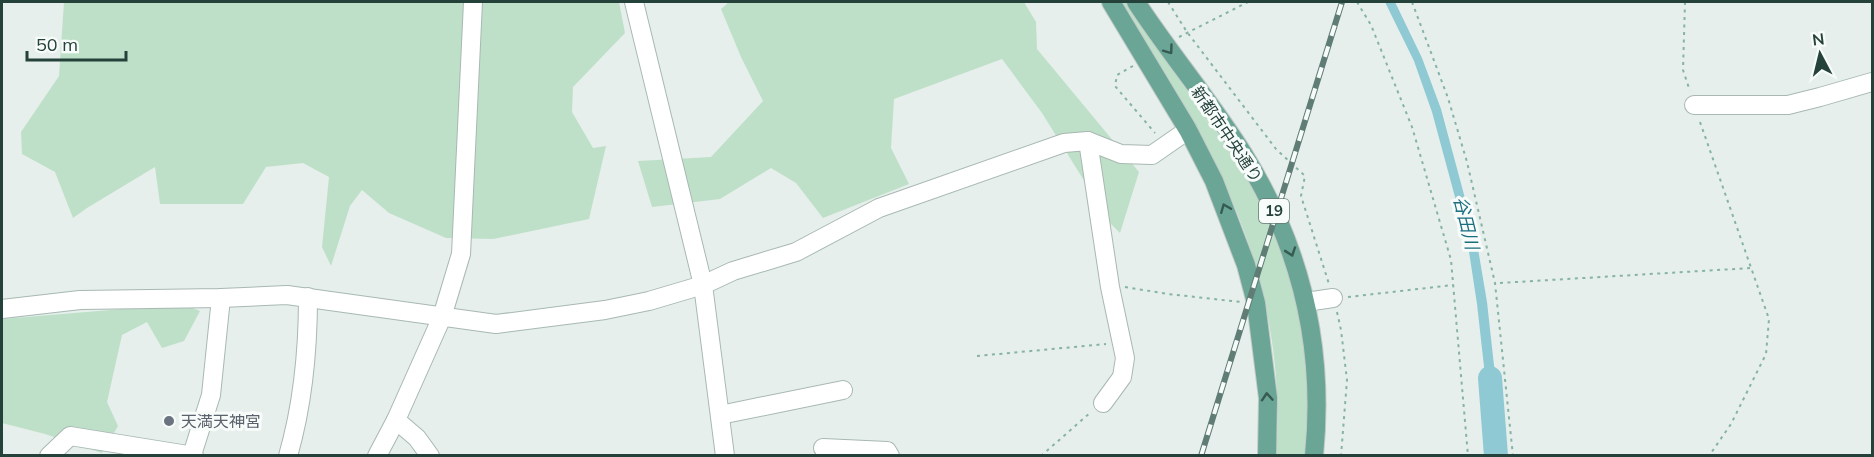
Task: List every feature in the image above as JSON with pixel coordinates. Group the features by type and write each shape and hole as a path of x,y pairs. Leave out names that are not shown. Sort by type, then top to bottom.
{"main road":[{"name":"新都市中央通り","path":"1111,2 1188,130 1214,181 1246,265 1256,303 1268,398 1267,456"},
{"name":"新都市中央通り","path":"1136,2 1243,154 1269,199 1290,247 1306,302 1316,371 1317,424 1314,456"}],"street":[{"path":"377,456 396,420 442,317 461,254 473,2"},
{"path":"634,2 703,285 725,456"},
{"path":"1694,105 1788,105 1872,82"},
{"path":"2,309 80,300 287,295 496,324 594,312 649,301 703,285 733,271 796,252 879,208 1064,143 1088,141 1121,154 1152,155 1188,130"},
{"path":"1088,141 1110,287 1125,358 1122,378 1103,403"},
{"path":"288,456 300,405 308,297"},
{"path":"48,456 70,436 193,455 211,395 221,298"},
{"path":"1306,302 1334,298"},
{"path":"720,415 843,390"},
{"path":"396,420 417,438 430,456"},
{"path":"823,448 887,451 890,456"}],"path":[{"path":"1177,38 1248,2"},
{"path":"1358,2 1371,25 1412,127 1451,260 1468,456"},
{"path":"1412,2 1448,98 1467,162 1495,283 1513,456"},
{"path":"1685,2 1683,70 1768,319 1766,354 1731,424 1708,456"},
{"path":"1135,64 1117,75 1115,86 1167,146"},
{"path":"1500,283 1751,268"},
{"path":"1110,287 1116,285 1168,294 1256,303"},
{"path":"1334,298 1453,285"},
{"path":"977,356 1122,343"},
{"path":"1041,456 1103,403"}],"green space":[{"path":"64,2 619,2 625,33 573,87 572,112 593,148 606,146 589,219 493,239 446,238 389,213 362,190 350,206 331,266 322,247 329,177 303,163 266,167 243,204 160,204 155,167 73,218 55,172 22,154 21,132 59,76"},
{"path":"729,2 1024,2 1036,22 1037,49 1139,172 1120,233 1111,224 1042,113 1002,59 894,99 891,148 909,184 823,218 796,183 771,168 720,199 652,207 638,161 711,157 763,101 721,9"},
{"path":"1120,2 1127,2 1260,196 1294,284 1305,337 1310,401 1306,455 1276,455 1278,419 1276,382 1266,307 1257,271 1232,201 1193,126"},
{"path":"183,304 200,311 184,341 162,348 147,322 122,335 107,402 118,426 102,453 45,434 2,423 2,319"}],"water":[{"path":"1385,2 1395,2 1422,58 1441,109 1477,243 1487,302 1499,411 1489,411 1468,245 1432,112 1414,61"}],"waterway":[{"name":"谷田川","path":"1490,378 1496,456"}],"railway":[{"path":"1201,456 1342,2"}],"place":[{"name":"天満天神宮","path":"169,421"}]}
